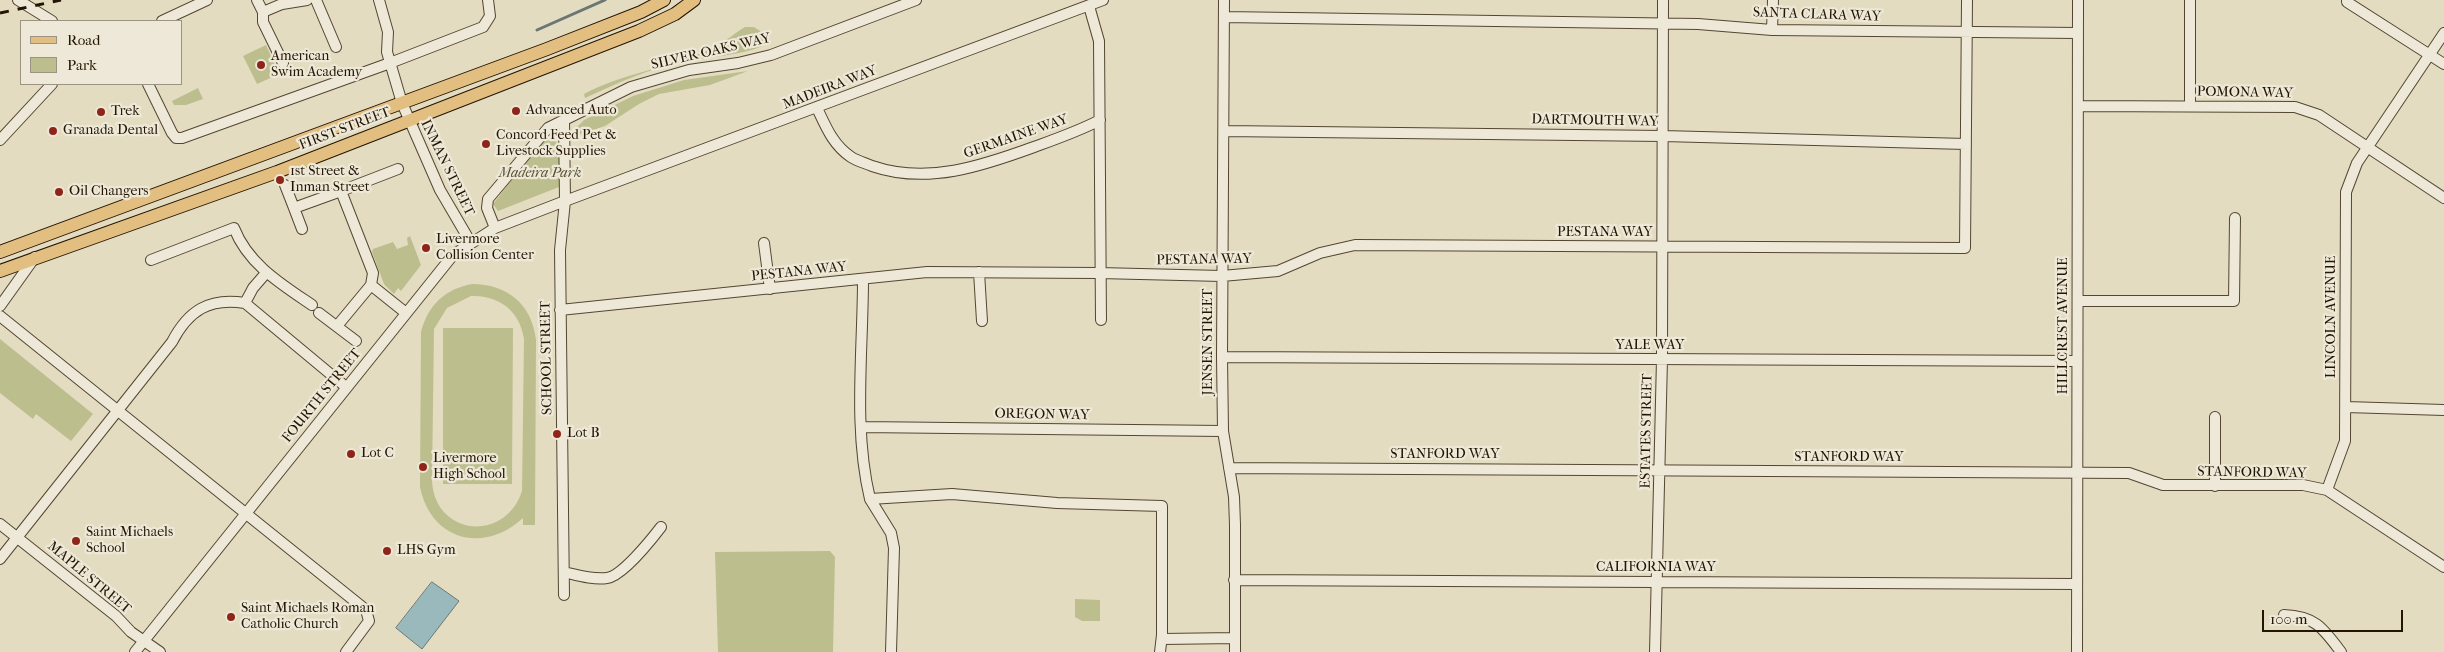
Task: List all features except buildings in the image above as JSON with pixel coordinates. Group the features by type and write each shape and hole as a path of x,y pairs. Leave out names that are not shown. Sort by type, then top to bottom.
{"main road":[{"name":"FIRST STREET","path":"0,252 402,103 618,21 664,0"},
{"name":"FIRST STREET","path":"0,271 277,172 409,121 639,31 675,14 694,0"}],"street":[{"path":"18,0 50,20"},
{"path":"164,20 207,0"},
{"path":"257,0 263,12 263,22 283,63"},
{"path":"263,12 282,4 307,0"},
{"path":"316,0 336,47"},
{"name":"INMAN STREET","path":"378,0 388,32 386,46 402,103 440,190 471,243"},
{"path":"148,85 172,133 176,138 182,138 390,63 483,27 490,16 488,0"},
{"name":"SILVER OAKS WAY","path":"496,228 487,208 488,199 545,131 564,120 631,87 658,77 690,70 738,64 770,55 916,0"},
{"name":"MADEIRA WAY","path":"565,201 1103,0"},
{"name":"JENSEN STREET","path":"1224,0 1223,431 1235,525 1235,652"},
{"name":"ESTATES STREET","path":"1655,652 1662,359 1663,0"},
{"path":"1772,0 1772,30"},
{"path":"1966,144 1967,0"},
{"name":"HILLCREST AVENUE","path":"2077,652 2078,0"},
{"path":"2190,0 2190,106"},
{"path":"2347,1 2444,64"},
{"path":"1089,6 1099,41 1102,320"},
{"name":"SANTA CLARA WAY","path":"1224,16 1707,24 1772,30 2078,32"},
{"path":"2430,54 2444,32"},
{"name":"LINCOLN AVENUE","path":"2327,490 2345,441 2346,192 2351,174 2430,54"},
{"path":"0,140 51,85"},
{"name":"POMONA WAY","path":"2078,106 2295,107 2319,114 2444,198"},
{"name":"GERMAINE WAY","path":"817,108 830,135 840,149 852,159 883,170 909,173 933,174 985,165 1082,129 1100,120"},
{"name":"SCHOOL STREET","path":"564,120 565,201 560,250 564,595"},
{"name":"DARTMOUTH WAY","path":"1224,131 1663,136 1966,144"},
{"name":"PESTANA WAY","path":"560,310 928,272 1100,272 1222,276 1278,271 1320,253 1355,245 1966,248 1966,144"},
{"path":"294,208 398,169"},
{"path":"285,185 302,229"},
{"path":"337,326 371,285 372,273 340,191"},
{"name":"FOURTH STREET","path":"135,652 453,255 496,228 565,201"},
{"path":"2078,300 2234,301 2234,218"},
{"path":"151,260 234,228 240,242 266,273 356,341"},
{"path":"764,243 770,289"},
{"path":"0,306 35,258"},
{"path":"979,272 982,321"},
{"path":"245,303 253,288 266,273"},
{"path":"863,279 861,427 865,478 870,499 891,533 894,548 891,652"},
{"path":"371,285 406,313"},
{"path":"0,559 172,342 182,324 198,309 233,301 245,303 346,387"},
{"path":"0,316 366,610 369,621 346,652"},
{"name":"YALE WAY","path":"1222,357 2077,362"},
{"path":"2346,406 2444,410"},
{"path":"2214,417 2215,486"},
{"name":"OREGON WAY","path":"861,427 1223,431"},
{"name":"STANFORD WAY","path":"1229,468 2129,473 2163,485 2302,485 2327,490 2444,567"},
{"path":"870,499 952,494 1057,503 1162,506 1162,639 1160,652"},
{"name":"MAPLE STREET","path":"0,524 160,652"},
{"path":"564,572 596,578 609,578 621,570 651,540 660,527"},
{"name":"CALIFORNIA WAY","path":"1234,580 2078,584"},
{"path":"2284,615 2304,617 2316,622 2341,652"},
{"path":"1162,639 1235,638"}],"green space":[{"path":"745,27 754,27 760,31 765,45 736,54 686,61 660,68 585,98 584,94 616,80 700,53 720,44"},
{"name":"American Swim Academy","path":"266,45 279,74 257,84 243,56"},
{"path":"748,71 710,85 659,94 639,104 605,126 575,136 577,127 584,120 633,96 684,80"},
{"path":"198,88 203,99 186,105 174,105 172,101"},
{"name":"Madeira Park","path":"546,139 553,139 559,145 559,187 498,211 493,204 541,142"},
{"path":"410,236 421,265 401,291 398,288 394,294 384,284 372,252 373,249 393,242 397,249 408,245 407,238"},
{"path":"472,284 485,285 507,292 516,298 529,316 534,327 536,340 535,525 523,525 523,518 508,529 492,536 476,538 461,536 447,530 435,520 426,505 420,487 421,332 433,306 446,294 462,286","holes":["471,296 491,298 506,307 513,313 522,329 524,339 522,491 513,508 501,519 487,525 472,526 457,522 445,513 436,499 432,481 434,329 447,308"]},
{"path":"443,328 513,328 512,484 443,484"},
{"path":"0,339 93,414 71,441 36,414 33,419 0,393"},
{"path":"830,551 835,557 833,652 718,652 715,552"},
{"path":"1075,599 1100,600 1100,621 1082,621 1075,617"}],"water":[{"path":"432,582 459,601 422,649 396,628"}],"waterway":[{"path":"537,30 605,0"}],"railway":[{"path":"0,13 61,0"}],"place":[{"name":"American Swim Academy","path":"261,65"},
{"name":"Advanced Auto","path":"516,111"},
{"name":"Trek","path":"101,112"},
{"name":"Granada Dental","path":"53,131"},
{"name":"Concord Feed Pet & Livestock Supplies","path":"486,144"},
{"name":"1st Street & Inman Street","path":"280,180"},
{"name":"Oil Changers","path":"59,192"},
{"name":"Livermore Collision Center","path":"426,248"},
{"name":"Lot B","path":"557,434"},
{"name":"Lot C","path":"351,454"},
{"name":"Livermore High School","path":"423,467"},
{"name":"Saint Michaels School","path":"76,541"},
{"name":"LHS Gym","path":"387,551"},
{"name":"Saint Michaels Roman Catholic Church","path":"231,617"}]}
